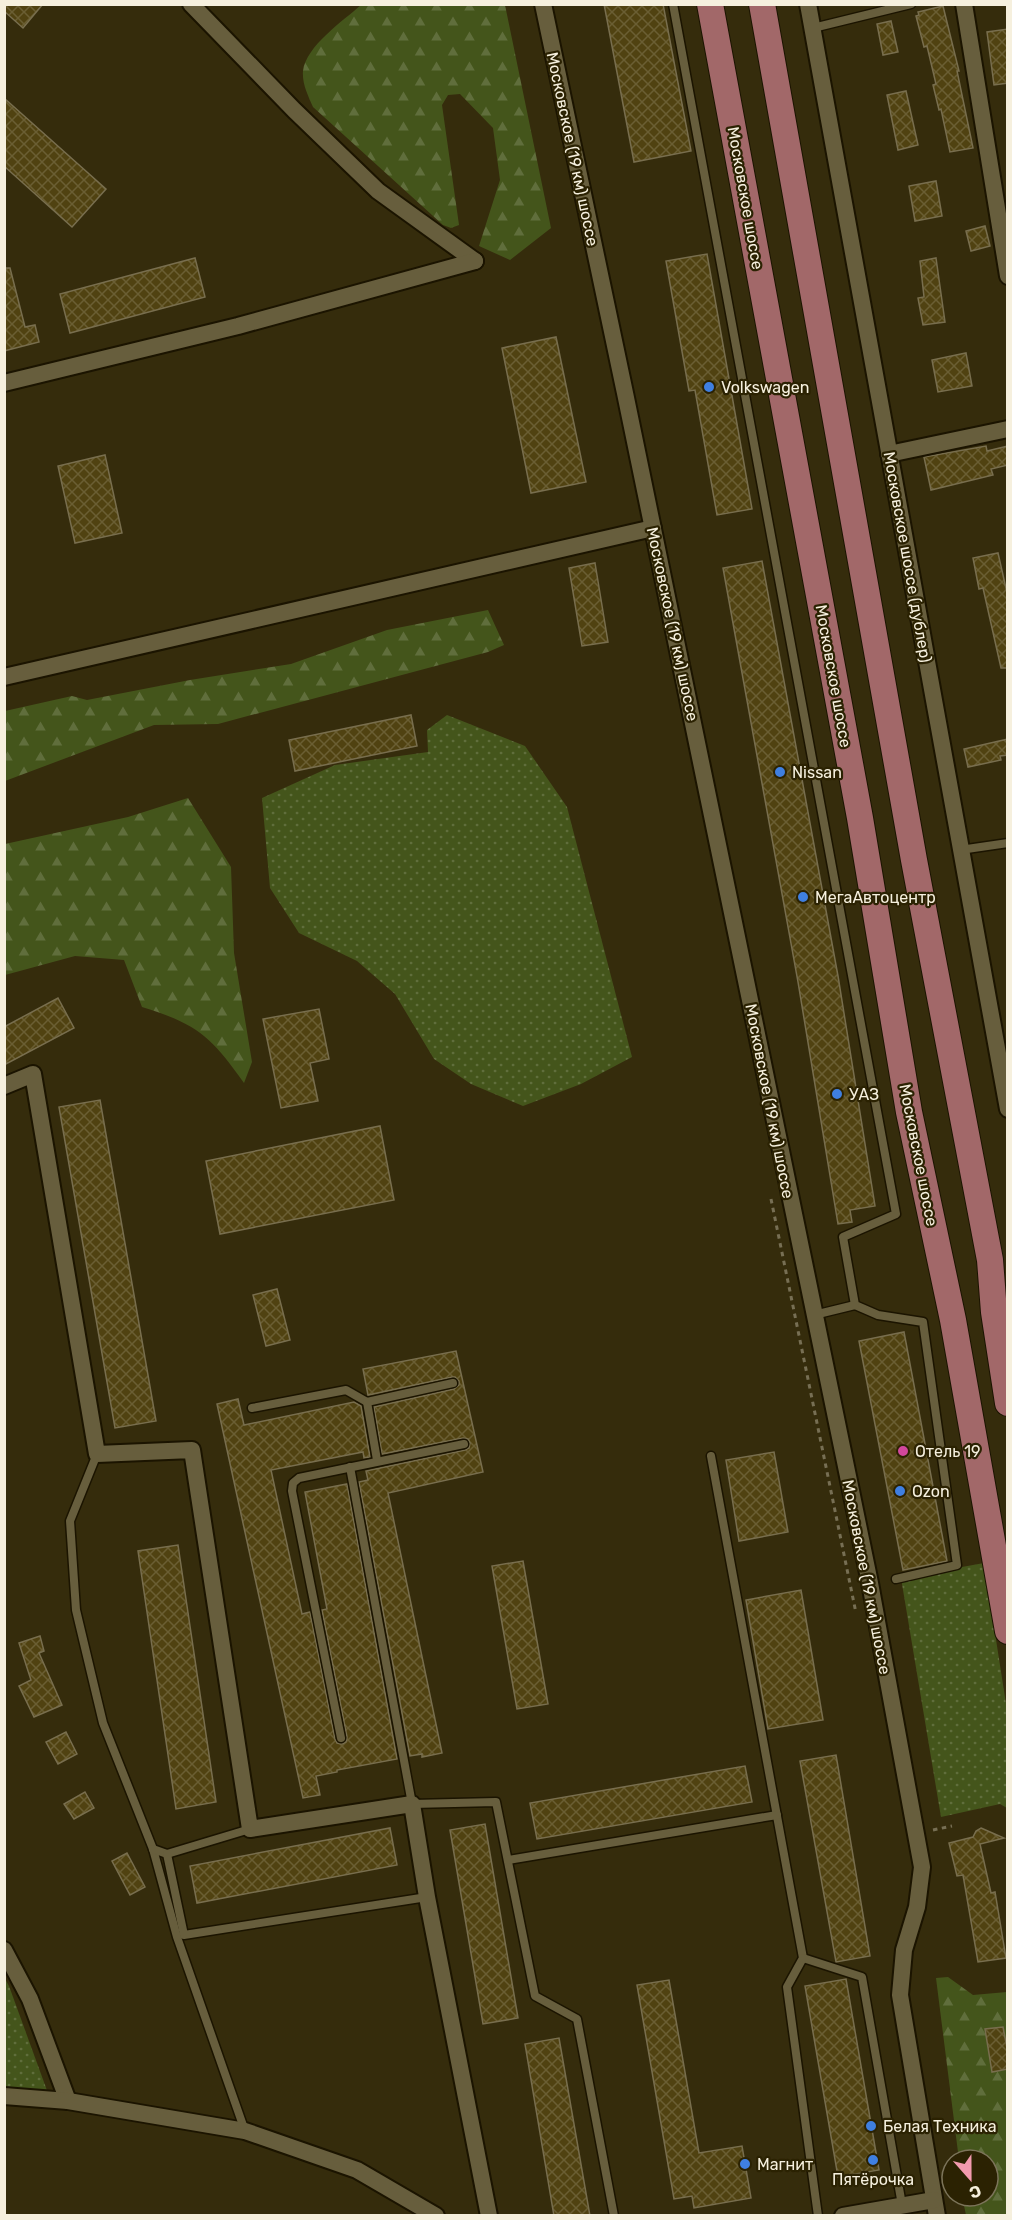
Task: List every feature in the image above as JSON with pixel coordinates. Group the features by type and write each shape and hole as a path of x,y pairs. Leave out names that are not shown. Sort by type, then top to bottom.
{"main road":[{"name":"Московское шоссе","path":"710,4 860,818 909,1113 952,1320 1008,1631"},
{"path":"762,4 914,860 990,1260 994,1312 1008,1403"},
{"path":"952,1320 962,1331 973,1334 987,1326 994,1312"},
{"path":"964,1383 969,1370 980,1362 990,1364 1002,1372"}],"street":[{"path":"4,383 238,326 475,261 378,191 294,110 191,4"},
{"name":"Московское (19 км) шоссе","path":"543,4 870,1583 922,1867 917,1907 904,1950 900,1995 935,2208"},
{"name":"Московское шоссе (дублер)","path":"808,4 1008,1109"},
{"path":"964,4 1008,276"},
{"path":"889,454 1008,429"},
{"path":"4,677 653,528"},
{"path":"4,1086 33,1074 97,1454 192,1450 250,1829 412,1804 427,1897 489,2216"},
{"path":"4,1950 30,1999 68,2101"},
{"path":"4,2096 68,2101 245,2131 357,2170 436,2216"},
{"path":"843,2216 902,2205 935,2208"}],"lane":[{"path":"673,4 896,1214 843,1236 855,1305"},
{"path":"813,28 911,4"},
{"path":"960,850 1008,843"},
{"path":"813,1315 855,1305 878,1315 923,1322 957,1565 896,1579"},
{"path":"252,1408 346,1390 367,1402 453,1383"},
{"path":"367,1402 377,1461"},
{"path":"341,1738 292,1491 293,1483 299,1478 464,1444"},
{"path":"97,1454 70,1521 76,1611 103,1723 153,1849 245,2131"},
{"path":"711,1456 803,1958 787,1987 818,2216"},
{"path":"350,1467 412,1804 496,1802 535,1996 577,2019 614,2216"},
{"path":"508,1860 777,1815"},
{"path":"153,1849 167,1854 250,1829"},
{"path":"167,1854 181,1936"},
{"path":"181,1936 427,1897"},
{"path":"803,1958 862,1977 902,2205"}],"path":[{"path":"769,1189 858,1622"}],"green space":[{"path":"361,5 505,5 551,228 510,260 479,246 500,180 493,128 460,94 448,95 442,105 459,225 451,228 443,225 313,107 303,80 306,62 318,43"},
{"path":"488,610 504,645 488,652 218,724 154,725 5,781 5,711 72,696 87,700 291,664 387,630"},
{"path":"447,715 525,746 567,807 632,1057 581,1084 523,1106 471,1084 434,1059 395,994 357,961 299,933 270,888 262,798 335,765 428,752 427,730"},
{"path":"188,798 231,867 234,953 252,1062 244,1083 222,1054 201,1034 176,1019 142,1007 124,960 75,956 5,975 5,844 128,817"},
{"path":"984,1563 1007,1710 1007,1808 1000,1804 941,1817 901,1578"},
{"path":"4,1977 9,1986 49,2096 5,2091"},
{"path":"948,1977 973,1995 1007,1992 1007,2215 966,2215 965,2208 1000,2208 1000,2148 957,2148 936,1978"}],"building":[{"path":"4,4 43,4 23,28 4,11"},
{"path":"604,4 663,4 691,151 634,162"},
{"path":"943,6 959,71 957,71 973,148 950,152 941,109 939,110 933,85 936,84 927,46 924,47 916,16 919,15 918,12"},
{"path":"891,21 898,52 883,55 877,24"},
{"path":"1008,29 1008,83 994,85 987,32"},
{"path":"906,91 918,145 898,150 887,95"},
{"path":"4,98 106,189 72,227 4,166"},
{"path":"936,181 942,216 915,221 909,186"},
{"path":"985,226 990,246 971,251 966,231"},
{"name":"Volkswagen","path":"707,254 752,509 717,515 695,390 689,391 666,261"},
{"path":"195,258 205,297 70,333 60,294"},
{"path":"936,258 945,322 923,325 918,298 924,297 920,261"},
{"path":"4,268 10,268 25,327 35,325 39,342 4,351"},
{"path":"556,337 586,482 531,493 502,348"},
{"path":"966,353 972,386 938,392 932,360"},
{"path":"986,446 987,451 1008,446 1008,465 991,469 993,475 931,490 924,457"},
{"path":"105,455 122,533 75,543 58,466"},
{"path":"998,553 1008,597 1008,668 1001,668 983,588 979,589 973,558"},
{"name":"Nissan","path":"762,561 838,976 875,1206 850,1210 852,1222 838,1224 798,982 723,568"},
{"path":"595,563 608,642 582,646 569,568"},
{"path":"411,715 417,746 295,771 289,740"},
{"path":"1008,739 1008,755 1000,756 1001,760 968,767 964,749"},
{"path":"58,998 74,1028 4,1065 4,1027"},
{"path":"319,1009 329,1059 310,1063 318,1101 281,1108 263,1019"},
{"path":"100,1100 156,1421 115,1428 59,1107"},
{"path":"380,1126 394,1200 220,1234 206,1161"},
{"path":"277,1289 290,1340 266,1346 253,1295"},
{"name":"Отель 19","path":"904,1332 947,1561 903,1570 859,1341"},
{"path":"456,1351 483,1472 388,1493 442,1753 422,1757 422,1754 410,1756 359,1482 368,1480 366,1471 465,1450 469,1448 470,1443 468,1439 463,1438 382,1454 374,1407 454,1389 459,1385 459,1381 452,1377 368,1395 363,1369"},
{"path":"238,1399 244,1425 354,1402 361,1406 370,1457 364,1458 363,1452 271,1470 302,1614 310,1612 335,1739 337,1743 342,1744 346,1742 347,1737 322,1610 327,1609 305,1492 347,1484 397,1759 316,1776 320,1795 303,1798 217,1404"},
{"path":"774,1452 788,1532 739,1541 726,1460"},
{"path":"178,1545 216,1802 176,1809 138,1551"},
{"path":"523,1561 548,1704 517,1709 492,1566"},
{"path":"801,1590 823,1720 768,1729 746,1600"},
{"path":"40,1636 44,1651 39,1653 62,1705 34,1717 19,1686 31,1680 19,1643"},
{"path":"66,1732 77,1754 58,1764 46,1742"},
{"path":"836,1755 870,1956 836,1962 800,1761"},
{"path":"745,1766 752,1802 537,1839 530,1803"},
{"path":"85,1792 94,1808 74,1819 64,1804"},
{"path":"485,1824 518,2018 483,2024 450,1830"},
{"path":"390,1828 397,1865 197,1903 190,1866"},
{"path":"981,1828 1004,1838 980,1844 991,1893 995,1892 1006,1958 978,1962 963,1875 957,1876 949,1843 973,1837"},
{"path":"127,1853 145,1887 130,1895 112,1861"},
{"path":"846,1979 879,2170 838,2177 805,1986"},
{"path":"669,1980 699,2153 742,2146 751,2198 694,2208 692,2196 674,2199 637,1985"},
{"path":"1003,2027 1008,2053 1008,2069 992,2072 985,2029"},
{"path":"559,2038 590,2216 554,2216 525,2044"}],"place":[{"name":"Volkswagen","path":"709,387"},
{"name":"Nissan","path":"780,772"},
{"name":"МегаАвтоцентр","path":"803,897"},
{"name":"УАЗ","path":"837,1094"},
{"name":"Отель 19","path":"903,1451"},
{"name":"Ozon","path":"900,1491"},
{"name":"Белая Техника","path":"871,2126"},
{"name":"Пятёрочка","path":"873,2160"},
{"name":"Магнит","path":"745,2164"}]}
